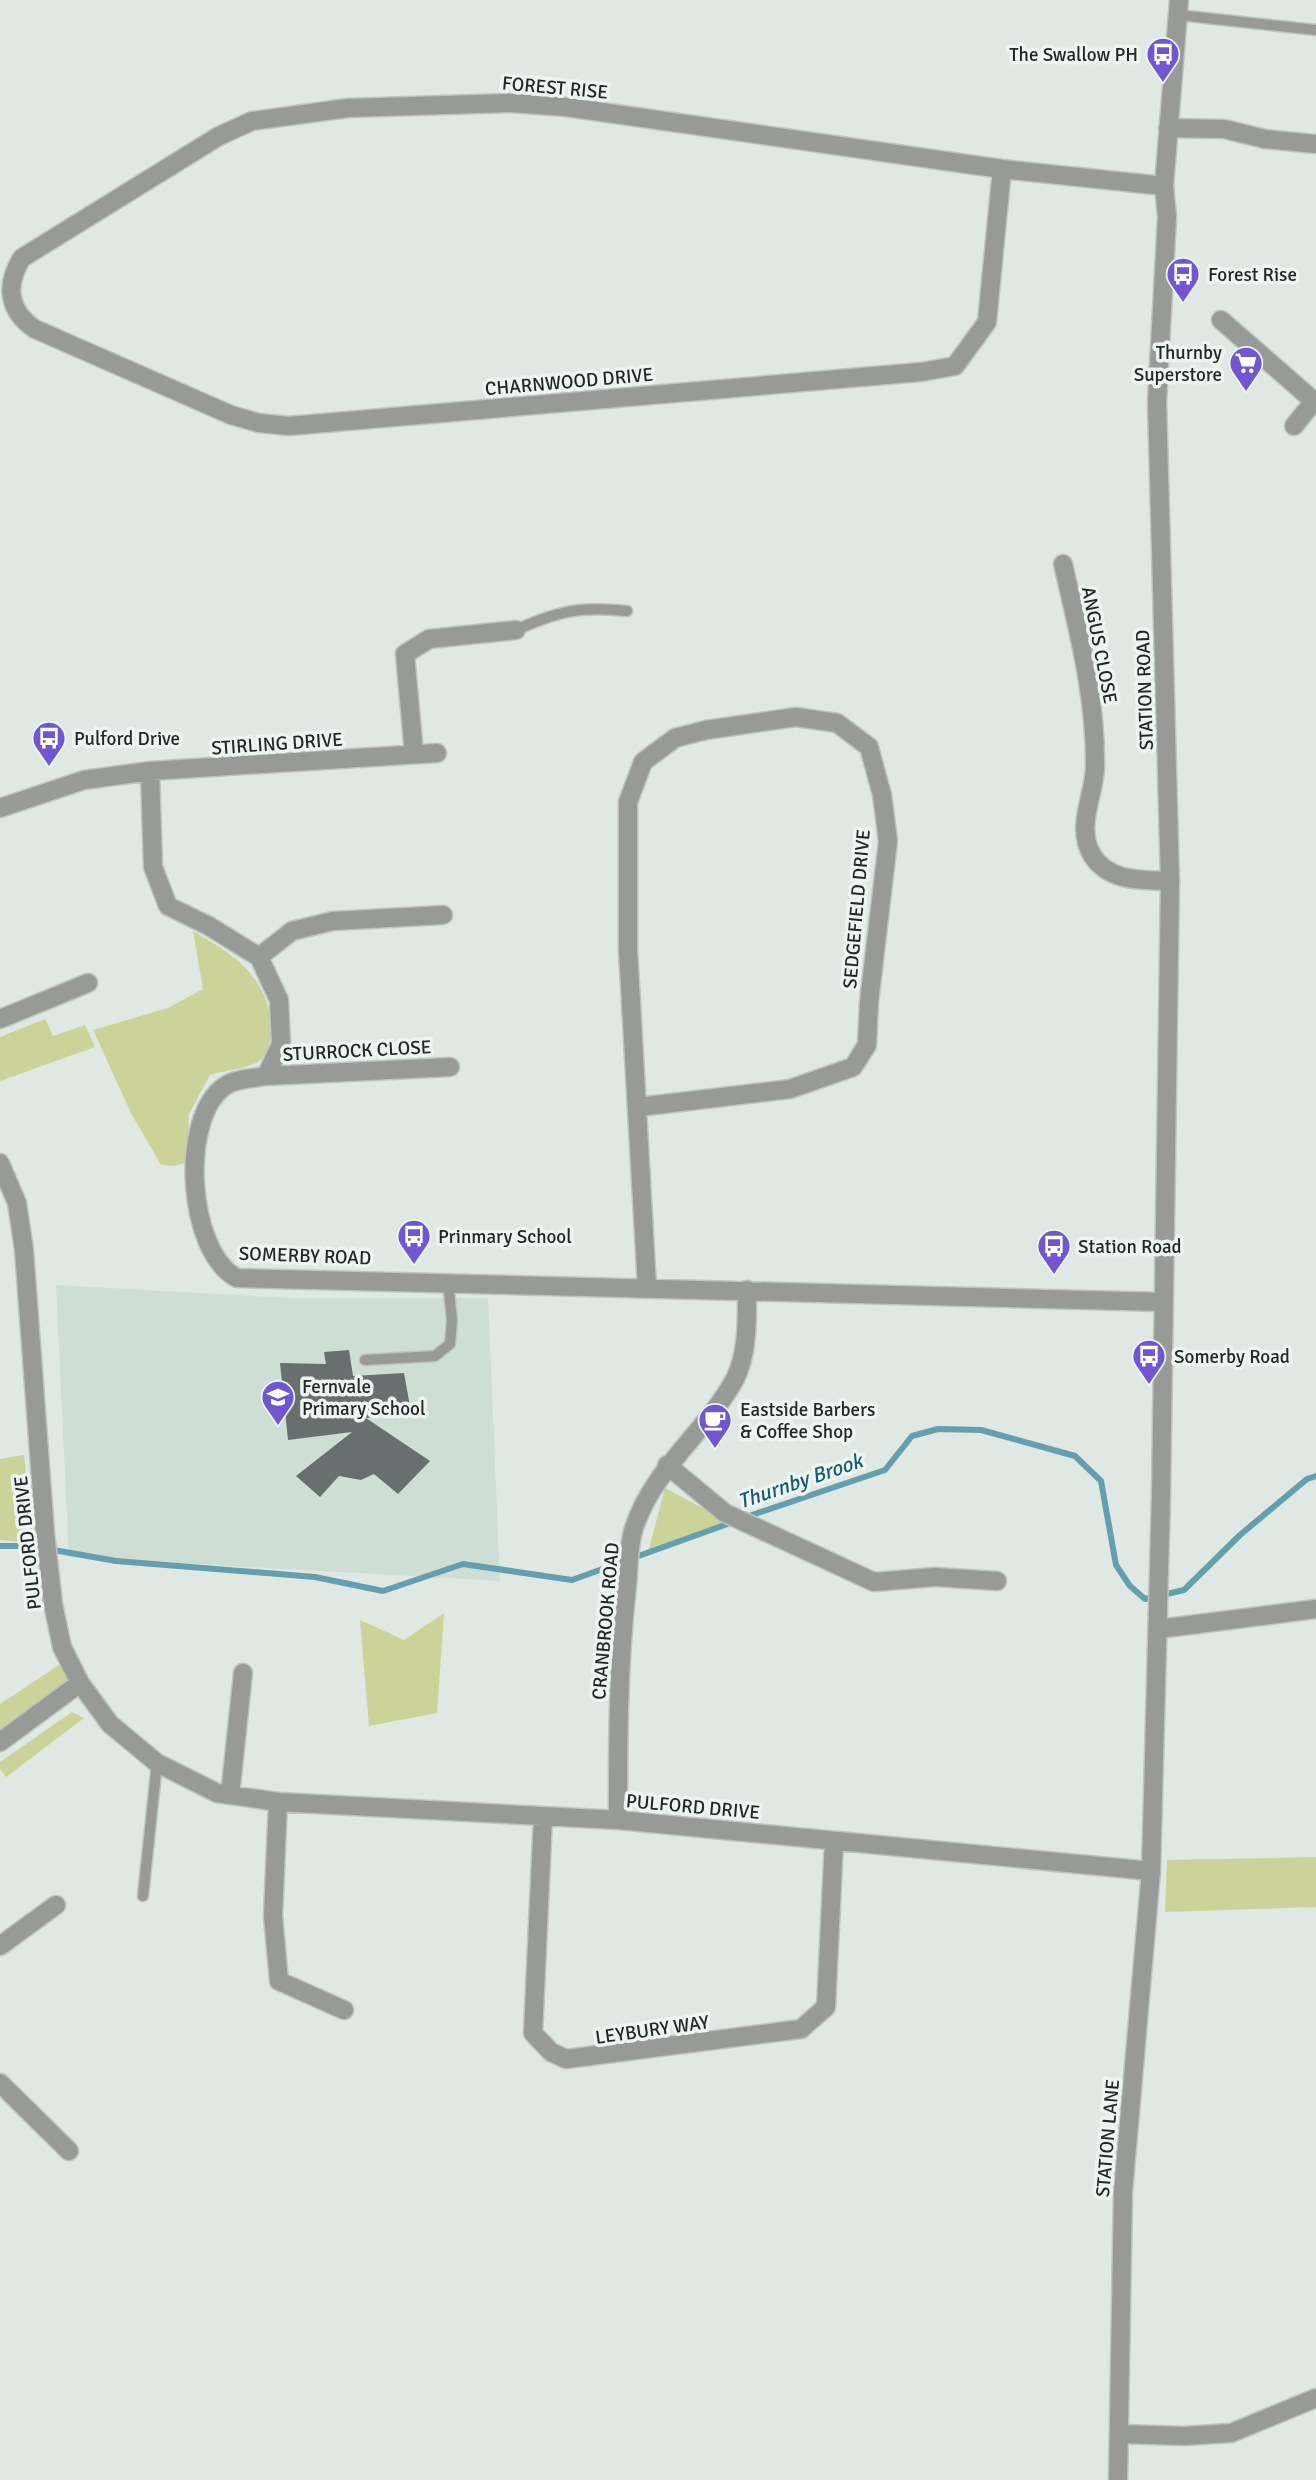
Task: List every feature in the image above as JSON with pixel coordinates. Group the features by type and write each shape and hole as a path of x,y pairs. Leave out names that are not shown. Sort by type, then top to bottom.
{"street":[{"name":"STATION ROAD","path":"1153,1799 1170,881 1157,402 1167,217 1164,186 1179,8"},
{"name":"FOREST RISE","path":"12,300 13,273 22,258 219,136 253,121 289,114 434,103 511,103 566,107 1002,169 1164,186"},
{"path":"1168,128 1224,129 1265,139 1316,144"},
{"name":"CHARNWOOD DRIVE","path":"12,300 24,321 35,329 230,415 259,423 289,426 921,372 955,366 987,322 1002,169"},
{"path":"1221,320 1315,402 1294,426"},
{"name":"ANGUS CLOSE","path":"1063,564 1087,670 1092,712 1096,768 1085,822 1091,854 1101,866 1115,875 1170,881"},
{"path":"414,754 405,654 429,639 516,630"},
{"name":"SEDGEFIELD DRIVE","path":"638,1107 790,1089 853,1067 867,1045 869,1002 888,841 882,796 869,747 837,723 796,717 706,730 675,738 643,762 628,802 628,950 647,1287"},
{"name":"STIRLING DRIVE","path":"0,808 84,780 150,771 437,753"},
{"path":"150,771 153,867 168,906 209,926 259,957 279,1000 281,1044 266,1076"},
{"path":"259,957 292,931 332,921 443,915"},
{"path":"0,1019 88,983"},
{"name":"STURROCK CLOSE","path":"266,1076 450,1067"},
{"name":"SOMERBY ROAD","path":"266,1076 225,1085 203,1111 196,1157 197,1209 208,1249 225,1272 237,1278 448,1281 1163,1302"},
{"name":"PULFORD DRIVE","path":"2,1173 17,1203 24,1251 53,1604 62,1647 80,1684 110,1724 157,1763 217,1793 278,1802 618,1820 1151,1871"},
{"name":"CRANBROOK ROAD","path":"618,1820 618,1703 623,1618 634,1528 667,1465 705,1424 736,1377 747,1331 747,1290"},
{"path":"667,1465 725,1513 874,1581 935,1577 997,1581"},
{"path":"1158,1629 1316,1609"},
{"path":"230,1795 243,1673"},
{"path":"0,1742 80,1684"},
{"name":"STATION LANE","path":"1118,2480 1122,2192 1151,1871 1153,1799"},
{"path":"278,1802 272,1916 279,1981 344,2010"},
{"name":"LEYBURY WAY","path":"543,1816 533,2033 551,2052 566,2059 801,2029 812,2022 826,2007 834,1840"},
{"path":"0,1946 56,1905"},
{"path":"0,2083 69,2151"},
{"path":"1120,2434 1184,2436 1231,2433 1316,2398"}],"lane":[{"path":"1179,8 1316,30"},
{"path":"516,630 554,613 599,608 627,611"},
{"path":"365,1360 435,1356 450,1344 452,1320 448,1281"},
{"path":"143,1896 157,1763"}],"shaded area":[{"name":"Fernvale Primary School","path":"56,1285 291,1298 488,1298 500,1581 69,1557"}],"green space":[{"path":"193,931 237,960 258,983 265,997 271,1037 266,1053 258,1062 210,1075 189,1114 187,1162 175,1166 161,1165 132,1115 93,1030 168,1008 203,989"},
{"path":"45,1019 53,1036 85,1025 95,1047 0,1081 0,1037"},
{"path":"24,1455 33,1543 0,1540 0,1459"},
{"path":"665,1488 725,1520 722,1526 648,1553"},
{"path":"444,1613 437,1713 369,1726 360,1620 404,1640"},
{"path":"65,1661 80,1683 0,1742 0,1704"},
{"path":"72,1712 84,1718 6,1777 0,1769 0,1762"},
{"path":"1316,1857 1316,1907 1165,1912 1167,1860"}],"building":[{"path":"349,1350 353,1376 404,1373 411,1412 366,1418 430,1461 398,1494 374,1474 361,1480 339,1476 320,1497 296,1476 352,1432 288,1440 280,1363 326,1364 324,1352"}],"waterway":[{"name":"Thurnby Brook","path":"746,1517 885,1470 912,1436 938,1429 981,1430 1075,1456 1101,1481 1116,1565 1130,1586 1145,1599 1184,1590 1240,1535 1307,1479 1316,1476"},
{"path":"0,1546 31,1546 116,1561 315,1577 383,1591 463,1564 572,1580 733,1522"}],"place":[{"name":"The Swallow PH","path":"1163,84"},
{"name":"Forest Rise","path":"1183,304"},
{"name":"Thurnby Superstore","path":"1246,393"},
{"name":"Pulford Drive","path":"49,768"},
{"name":"Prinmary School","path":"414,1266"},
{"name":"Station Road","path":"1054,1276"},
{"name":"Somerby Road","path":"1149,1386"},
{"name":"Fernvale Primary School","path":"278,1427"},
{"name":"Eastside Barbers & Coffee Shop","path":"715,1450"}]}
